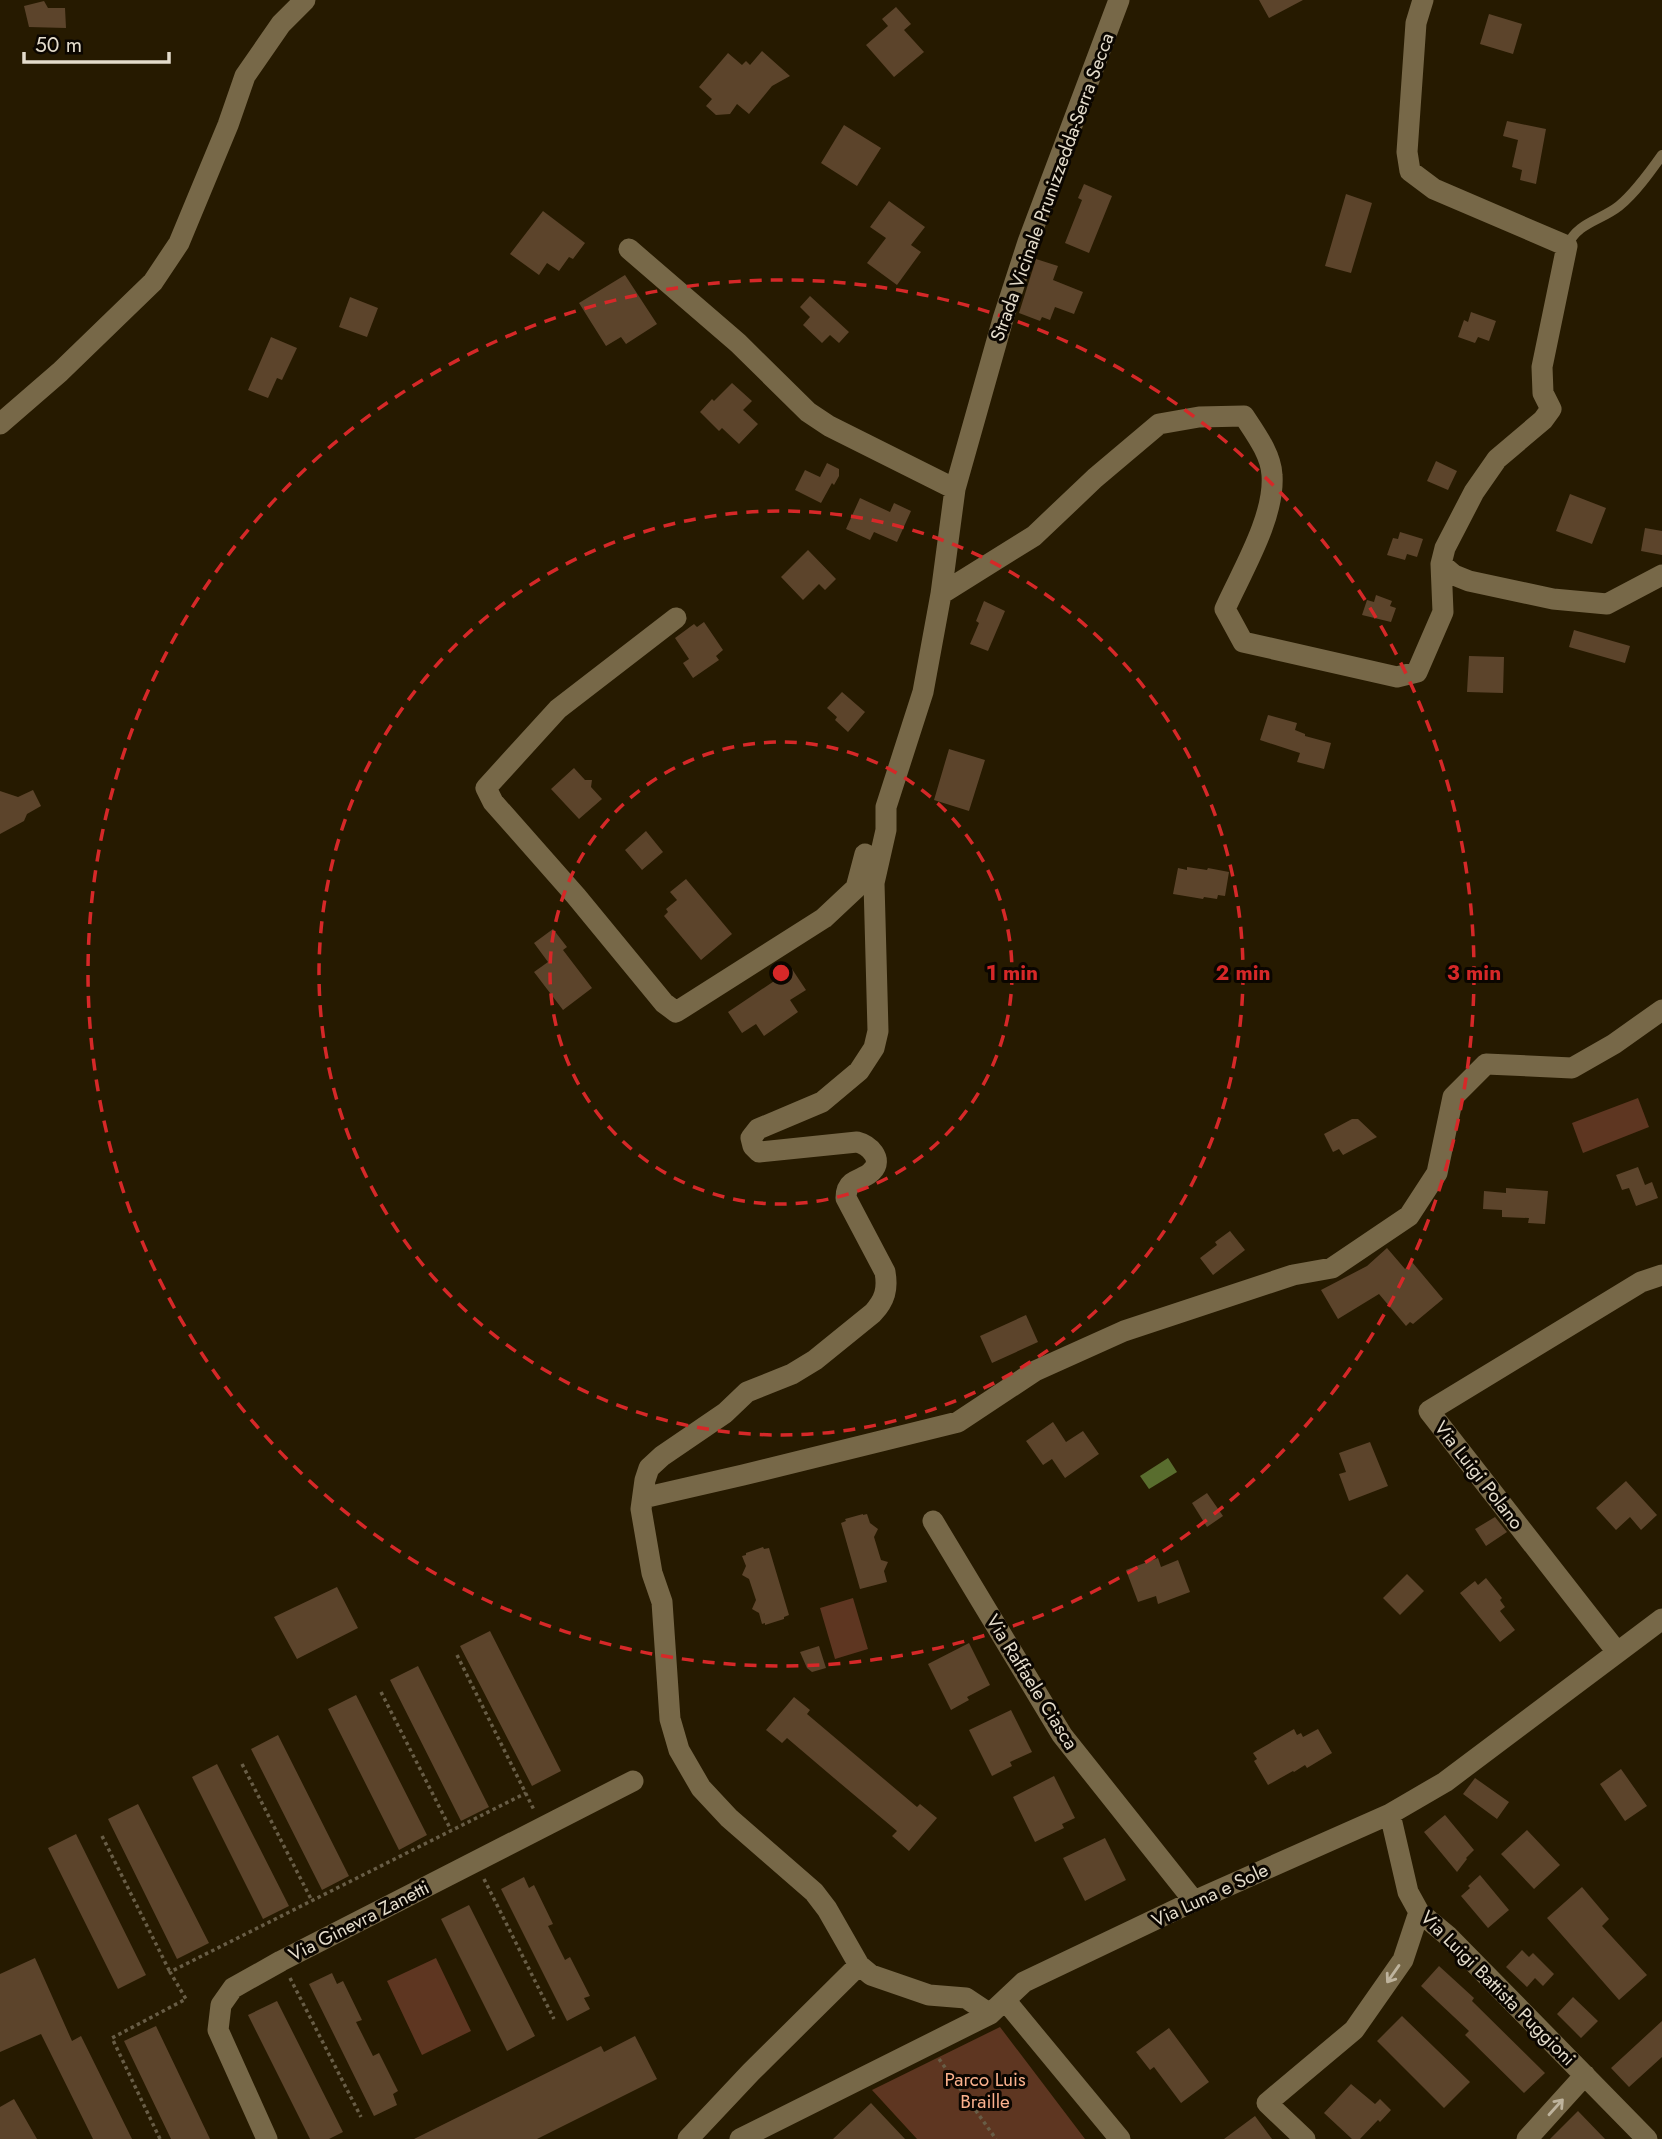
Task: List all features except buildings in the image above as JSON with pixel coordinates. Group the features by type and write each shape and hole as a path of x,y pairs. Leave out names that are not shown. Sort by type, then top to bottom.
{"street":[{"path":"0,424 60,372 153,282 179,243 228,125 245,76 281,24 305,0"},
{"name":"Strada Vicinale Prunizzedda-Serra Secca","path":"859,1965 827,1909 814,1892 729,1818 701,1788 679,1750 670,1720 662,1602 652,1573 641,1509 649,1468 662,1456 724,1413 747,1392 792,1374 815,1360 873,1313 881,1305 885,1294 885,1272 846,1198 846,1190 851,1183 874,1168 877,1159 873,1152 863,1143 857,1142 763,1152 753,1146 751,1138 758,1129 822,1102 859,1071 874,1048 878,1031 874,883 886,830 886,807 923,692 941,594 955,489 1003,319 1028,243 1119,0"},
{"path":"941,594 1034,536 1095,478 1159,424 1199,417 1244,416 1262,444 1272,474 1268,513 1225,609 1243,642 1397,677 1417,672 1443,612 1441,564 1445,548 1474,492 1497,459 1543,420 1551,409 1543,393 1542,367 1567,246 1434,189 1410,171 1408,152 1415,36 1423,0"},
{"path":"629,249 738,343 808,412 829,426 955,489"},
{"path":"1441,564 1454,575 1469,581 1553,599 1607,604 1662,575"},
{"path":"676,618 558,709 486,788 493,802 664,1003 676,1012 824,918 856,888 866,851 886,807"},
{"path":"643,1497 958,1422 1035,1371 1124,1331 1293,1275 1332,1268 1409,1216 1437,1173 1453,1097 1486,1065 1572,1068 1614,1044 1662,1010"},
{"name":"Via Luigi Polano","path":"1617,1652 1429,1411 1641,1282 1662,1275"},
{"name":"Via Raffaele Ciasca","path":"933,1521 1062,1735 1194,1901"},
{"name":"Via Luna e Sole","path":"740,2139 997,2007 1024,1982 1194,1901 1390,1814 1445,1782 1662,1619"},
{"name":"Via Ginevra Zanetti","path":"267,2139 218,2030 221,2005 233,1989 281,1961 634,1781"},
{"name":"Via Luigi Battista Puggioni","path":"1390,1814 1408,1892 1419,1912 1448,1936 1647,2139"},
{"path":"1305,2139 1267,2103 1354,2030 1403,1960 1419,1912"},
{"path":"688,2139 859,1965 871,1975 929,1995 966,1998 997,2007 1120,2139"},
{"path":"1527,2139 1586,2075"}],"lane":[{"path":"1567,246 1572,236 1586,225 1619,206 1662,155"}],"path":[{"path":"457,1655 543,1828"},
{"path":"382,1692 451,1830"},
{"path":"242,1763 312,1901"},
{"path":"170,1972 526,1793"},
{"path":"102,1836 186,1999 112,2038 160,2139"},
{"path":"476,1862 554,2019"},
{"path":"281,1961 361,2117"},
{"path":"936,2054 996,2139"}],"green space":[{"path":"1638,1098 1649,1127 1583,1153 1572,1123"},
{"path":"853,1598 868,1649 835,1659 820,1608"},
{"path":"436,1958 471,2031 422,2055 387,1981"},
{"name":"Parco Luis Braille","path":"1000,2027 1085,2139 917,2139 872,2090"}],"shaded area":[{"path":"1168,1458 1177,1472 1149,1489 1140,1476"}]}
